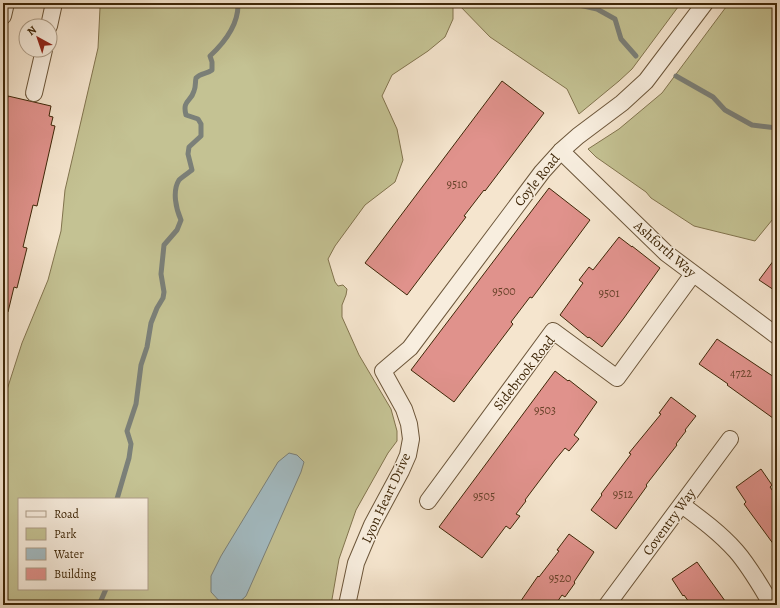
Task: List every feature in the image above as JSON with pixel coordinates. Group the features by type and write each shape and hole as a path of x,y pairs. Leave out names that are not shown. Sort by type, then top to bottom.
{"street":[{"path":"3,16 6,3"},
{"path":"51,18 54,3"},
{"name":"Coyle Road","path":"383,371 410,348 542,172 561,151 578,136 622,103 646,81 705,3"},
{"path":"34,93 42,58"},
{"name":"Ashforth Way","path":"561,151 666,253 777,336"},
{"name":"Sidebrook Road","path":"428,500 553,331 617,378 693,274"},
{"name":"Lyon Heart Drive","path":"347,605 356,562 372,525 401,471 408,455 411,439 409,424 404,409 383,371"},
{"name":"Coventry Way","path":"607,605 730,439"},
{"path":"682,505 720,535 736,552 760,585 772,605"}],"green space":[{"path":"101,3 453,3 453,19 445,37 428,51 392,75 382,96 397,129 403,160 395,182 365,205 335,246 328,259 335,282 338,286 343,285 347,289 342,305 342,317 359,355 391,409 397,431 397,441 388,453 356,510 339,559 331,605 3,605 3,409 5,396 22,343 48,280 61,231 65,190 98,48"},
{"path":"457,3 681,3 632,69 579,114 567,89 490,37"},
{"path":"729,3 777,3 777,214 755,241 694,226 651,198 646,192 596,157 588,149 619,129 662,93"}],"water":[{"path":"289,453 297,455 304,462 301,472 246,596 236,605 223,605 211,592 211,576 221,556 278,462"}],"building":[{"path":"502,81 544,113 485,191 484,190 464,216 466,217 407,295 365,263"},
{"path":"8,96 51,106 49,116 53,117 51,125 55,126 37,206 33,205 23,247 27,248 17,288 14,287 8,312 3,311 3,105 6,106"},
{"path":"549,188 590,220 532,298 530,297 511,322 513,324 454,402 411,370"},
{"path":"619,237 660,268 602,347 589,337 588,338 560,315 583,283 579,280 589,267 593,270"},
{"path":"777,256 777,292 759,280"},
{"path":"717,339 777,379 777,421 699,364"},
{"path":"555,371 597,402 574,435 579,439 569,451 565,448 555,460 516,514 520,516 510,529 506,526 482,558 439,527"},
{"path":"671,397 696,416 685,430 686,431 676,444 677,445 646,485 647,486 616,529 591,510 631,454 629,453 661,414 659,413"},
{"path":"761,469 772,485 770,487 777,497 777,549 744,504 746,502 736,487"},
{"path":"569,534 594,552 565,597 562,595 555,605 518,605 538,576 539,577 559,551 557,550"},
{"path":"697,562 728,605 691,605 684,595 683,596 672,579"}],"waterway":[{"path":"117,498 129,458 131,444 127,431 136,404 141,365 147,347 151,323 163,298 164,292 161,274 164,245 177,230 181,220 176,205 175,195 177,184 179,180 192,170 188,154 189,147 201,136 201,124 198,119 186,115 185,106 193,95 196,78 212,70 210,56 225,39 233,26 236,20 238,5 240,3"},
{"path":"570,3 597,9 615,19 621,39 636,56"},
{"path":"676,76 713,97 725,110 752,125 777,128"},
{"path":"99,605 106,590"}]}
